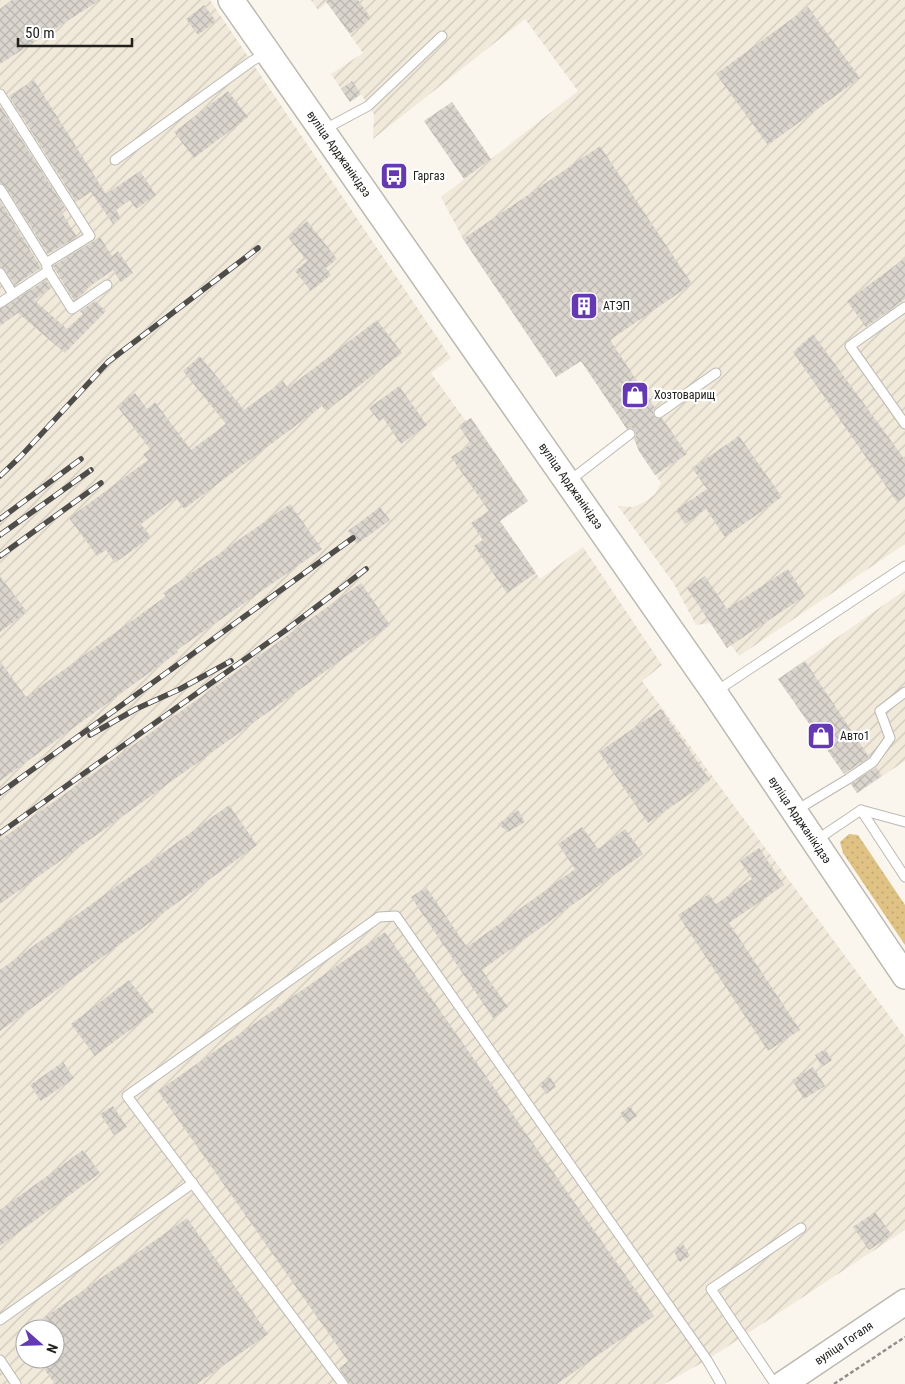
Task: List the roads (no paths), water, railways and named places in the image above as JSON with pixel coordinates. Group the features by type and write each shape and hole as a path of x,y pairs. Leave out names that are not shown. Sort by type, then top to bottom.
{"main road":[{"name":"вуліца Арджанікідзэ","path":"231,0 714,692 905,976"},
{"name":"вуліца Гогаля","path":"783,1384 905,1302"}],"lane":[{"path":"322,131 368,106 442,36"},
{"path":"115,160 252,61 268,52"},
{"path":"0,94 90,236 0,303"},
{"path":"0,189 72,309 107,285"},
{"path":"0,273 13,294"},
{"path":"905,307 850,346 905,424"},
{"path":"659,413 716,373"},
{"path":"568,483 630,434"},
{"path":"714,692 905,566"},
{"path":"794,811 848,779 872,762 890,738 880,711 905,692"},
{"path":"860,810 905,822"},
{"path":"815,842 860,810"},
{"path":"860,810 905,877"},
{"path":"343,1384 127,1096 380,917 396,916 696,1344 721,1384"},
{"path":"0,1320 193,1183"},
{"path":"775,1384 711,1289 801,1228"},
{"path":"0,1360 16,1384"}],"railway":[{"path":"0,476 108,362 258,248"},
{"path":"0,519 81,459"},
{"path":"0,535 91,470"},
{"path":"0,556 101,483"},
{"path":"0,793 353,538"},
{"path":"0,833 286,630 366,569"},
{"path":"90,735 136,709 180,689 231,661"}],"place":[{"name":"Гаргаз","path":"394,176"},
{"name":"АТЭП","path":"584,306"},
{"name":"Хозтоварищ","path":"635,395"},
{"name":"Авто1","path":"821,736"}]}
